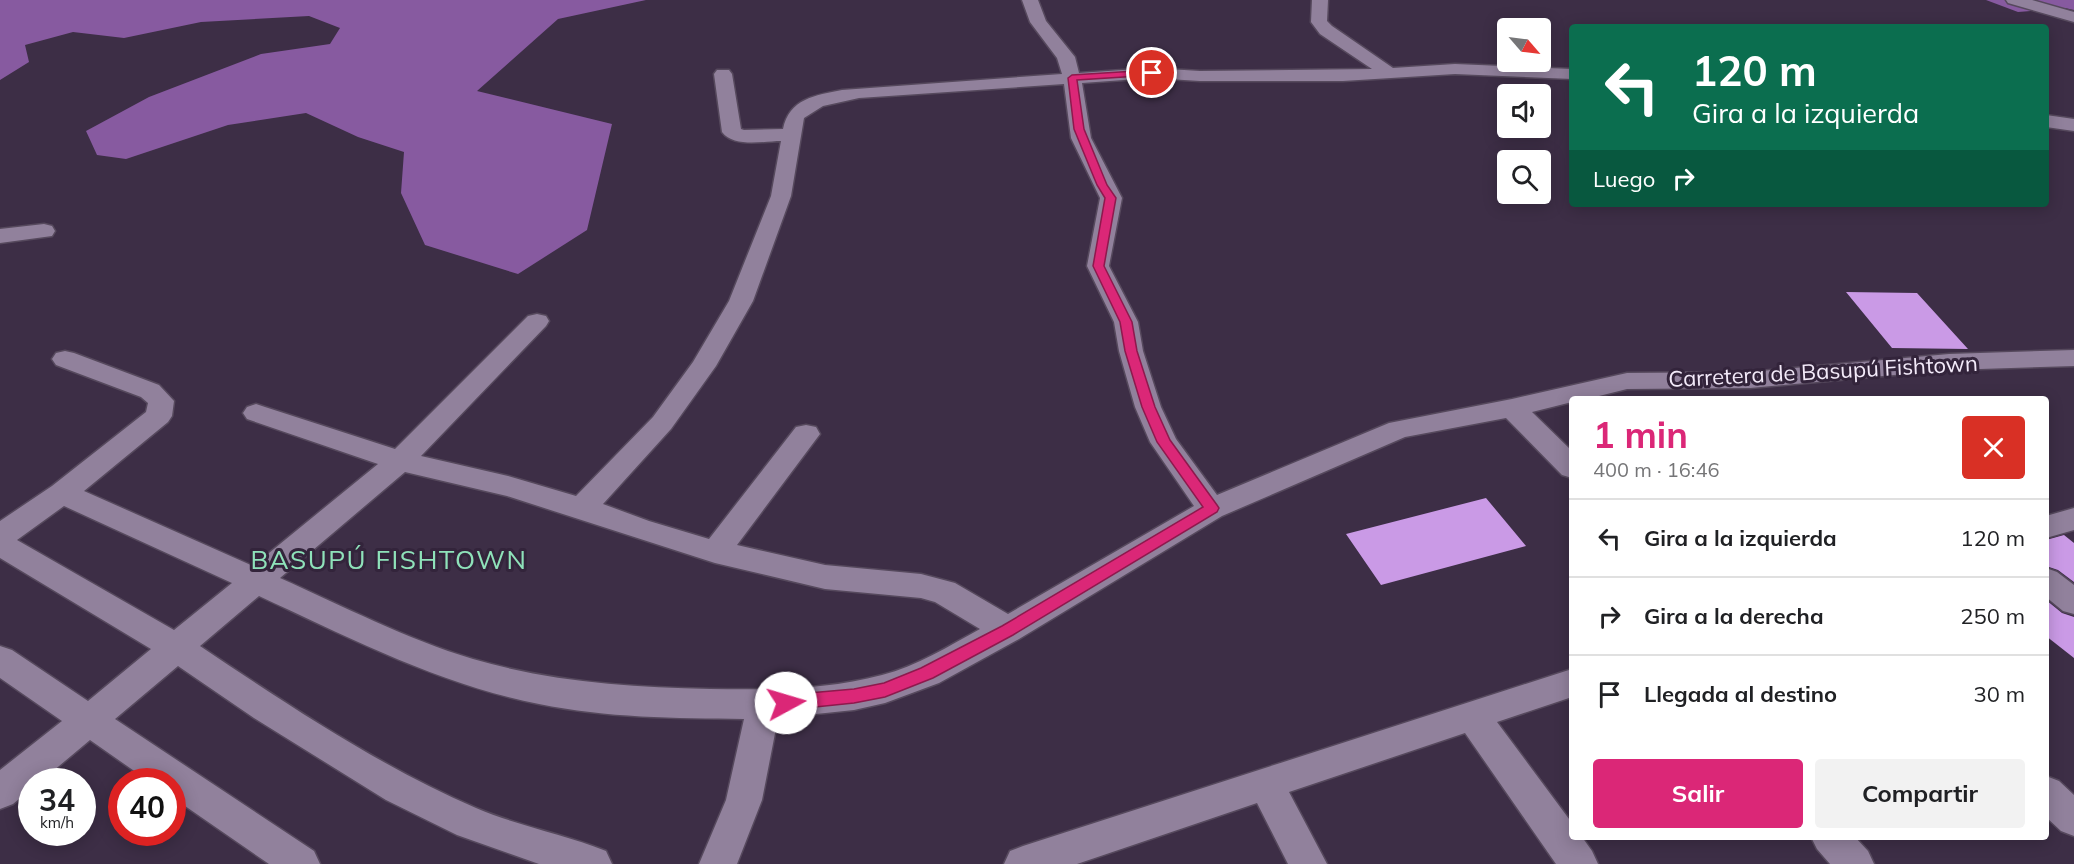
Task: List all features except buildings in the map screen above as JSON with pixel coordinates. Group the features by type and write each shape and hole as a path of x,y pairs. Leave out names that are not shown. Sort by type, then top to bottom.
{"street":[{"path":"1030,0 1038,22 1066,57 1072,78 1081,138 1111,198 1098,266 1126,322 1131,351 1148,407 1160,433 1182,468 1212,508"},
{"path":"1320,0 1319,22 1326,30 1388,72"},
{"path":"2014,0 2074,17"},
{"path":"2034,6 2058,0"},
{"path":"582,508 662,423 703,366 741,301 782,196 795,116 810,105 834,97 1152,73 1200,76 1343,76 1455,69 1569,74"},
{"path":"723,74 732,132 742,136 791,135"},
{"path":"2049,121 2074,125"},
{"path":"0,236 44,231"},
{"path":"0,792 400,461 537,321"},
{"name":"Carretera de Basupú Fishtown","path":"63,493 404,648 470,672 538,690 634,702 764,705 854,696 885,690 927,673 1008,630 1212,508 1399,429 1512,408 1627,381 1750,380 1949,362 2074,358"},
{"path":"0,536 63,493 159,416 161,401 150,392 64,359"},
{"path":"1512,408 1569,465"},
{"path":"256,413 400,461 508,486 715,552 825,577 921,586 944,592 1008,630"},
{"path":"715,552 806,434"},
{"path":"2049,525 2074,519"},
{"path":"0,544 176,647 267,708 399,788 470,823 592,864"},
{"path":"2049,582 2074,602"},
{"path":"0,660 301,864"},
{"path":"1030,863 1569,683"},
{"path":"718,864 744,800 764,705"},
{"path":"1473,717 1579,864"},
{"path":"1265,783 1308,864"},
{"path":"2049,797 2074,819"},
{"path":"1833,840 1855,864"}],"shaded area":[{"path":"0,0 646,0 558,19 477,91 612,124 587,230 518,274 425,245 401,193 404,152 358,137 306,113 228,125 126,159 97,155 86,131 149,97 261,54 330,44 340,28 309,16 201,22 124,38 73,32 25,45 29,62 0,80"},
{"path":"1986,0 2074,0 2074,10 2065,8 2018,12"}],"district":[{"name":"BASUPÚ FISHTOWN","path":"389,559"}],"route":[{"path":"786,703 854,696 885,690 927,673 1008,630 1212,508 1164,442 1148,407 1131,351 1126,322 1098,266 1111,198 1102,185 1081,138 1072,78 1152,73"}]}
